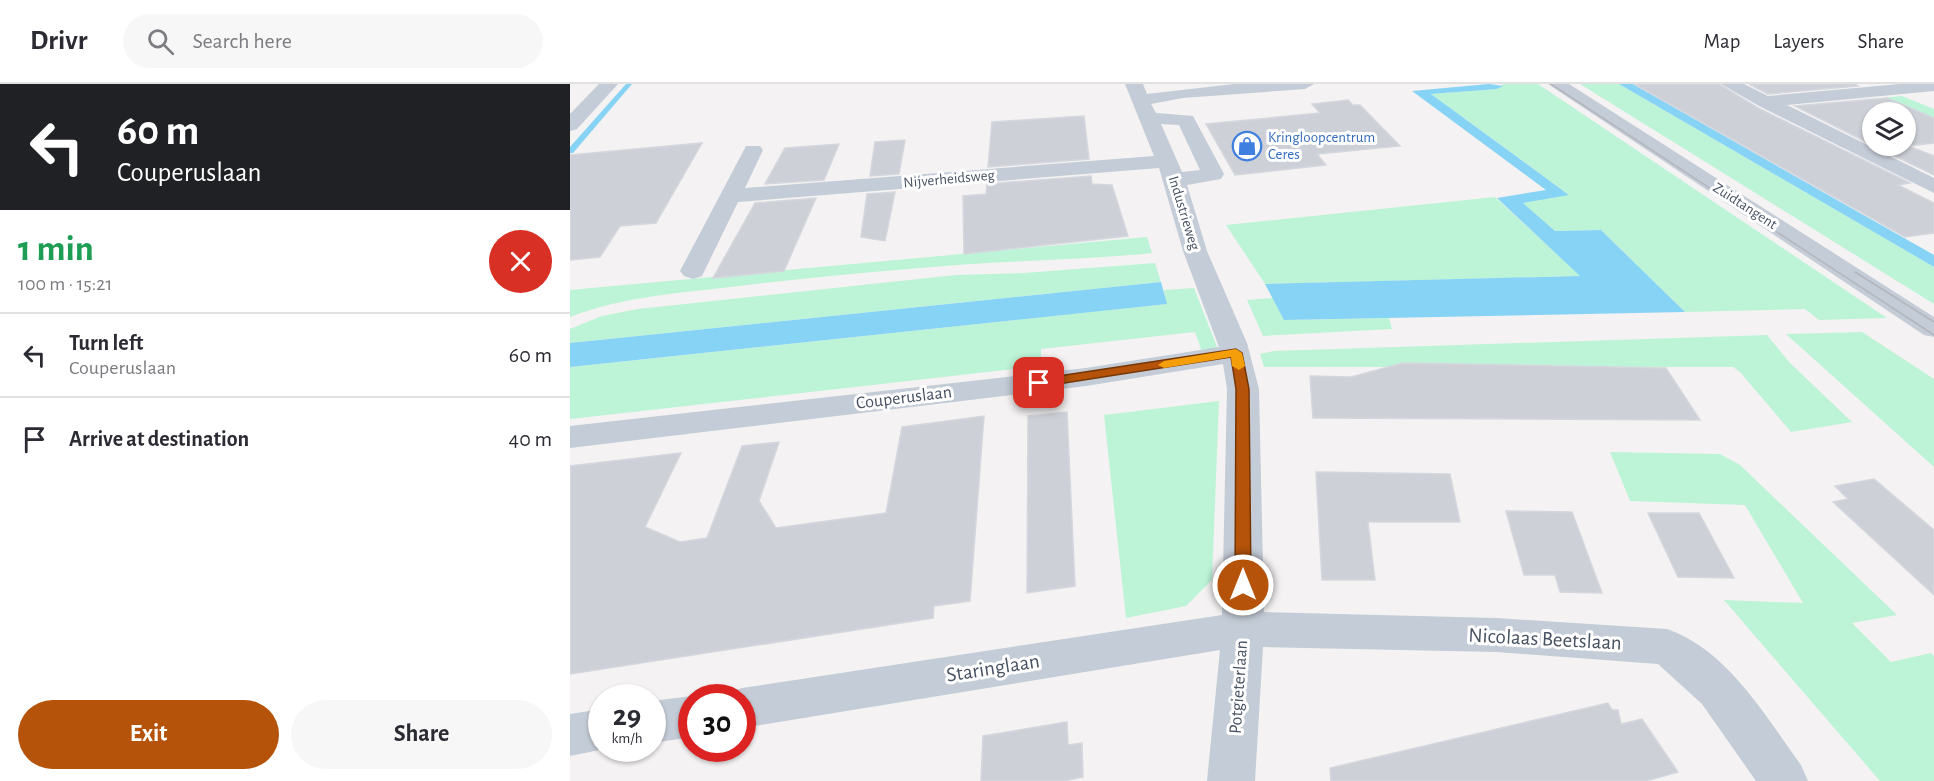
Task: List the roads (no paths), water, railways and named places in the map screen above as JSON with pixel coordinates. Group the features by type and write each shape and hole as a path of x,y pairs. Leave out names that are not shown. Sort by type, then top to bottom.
{"street":[{"path":"570,125 609,84"},
{"path":"1141,101 1180,89 1305,84"},
{"name":"Zuidtangent","path":"1557,84 1934,329"},
{"path":"1730,84 1930,181"},
{"path":"1766,102 1934,86"},
{"name":"Industrieweg","path":"1141,101 1171,171 1196,251 1235,348"},
{"name":"Nijverheidsweg","path":"730,196 1171,171 1213,174 1186,120 1141,101"},
{"path":"693,271 753,150"},
{"name":"Couperuslaan","path":"570,437 1086,377 1235,348"},
{"name":"Potgieterlaan","path":"1231,781 1243,629 1243,389 1235,348"},
{"name":"Staringlaan","path":"756,706 1243,629"},
{"name":"Nicolaas Beetslaan","path":"1243,629 1496,635 1667,647 1684,657 1711,682 1784,781"},
{"path":"570,735 588,732"}],"water":[{"path":"1489,84 1503,86 1497,89 1431,94 1569,195 1523,203 1555,231 1601,230 1685,312 1284,320 1265,284 1580,276 1497,198 1546,190 1412,91"},
{"path":"1619,84 1633,84 1934,255 1934,267"},
{"path":"1161,282 1167,304 570,367 570,343"}],"waterway":[{"path":"570,151 629,84"}],"tram line":[{"path":"1551,84 1934,335"},
{"path":"1855,272 1934,322"}],"place":[{"name":"Kringloopcentrum Ceres","path":"1247,146"}]}
